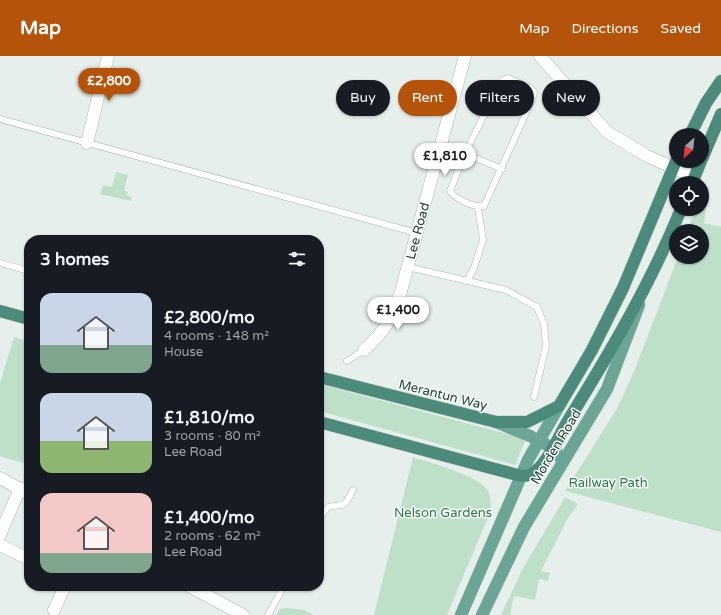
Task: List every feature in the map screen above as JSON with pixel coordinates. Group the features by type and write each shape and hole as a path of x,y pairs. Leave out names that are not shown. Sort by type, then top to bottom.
{"highway":[{"path":"694,128 706,103 721,81"},
{"path":"709,143 721,114"},
{"name":"Morden Road","path":"559,406 592,350 623,288 674,168"},
{"name":"Morden Road","path":"324,423 521,476 526,476 538,470 553,448 645,289 678,216"},
{"path":"0,311 24,318"},
{"name":"Merantun Way","path":"324,378 496,422 527,422 559,406"}],"main road":[{"name":"Morden Road","path":"482,615 524,526 607,390 626,343 645,289"},
{"name":"Morden Road","path":"461,615 521,476 539,440 559,406"},
{"path":"496,422 539,440 553,448 563,461"}],"street":[{"path":"87,143 108,56"},
{"name":"Lee Road","path":"364,350 382,334 391,320 408,267 465,56"},
{"path":"541,57 607,132 627,146 669,163"},
{"path":"679,168 688,176"},
{"path":"0,478 24,491 0,536"},
{"path":"0,545 24,557"},
{"path":"54,610 63,591"},
{"path":"198,591 236,613"}],"lane":[{"path":"508,78 531,88 534,92 532,100 502,169 484,206 478,208 453,195 450,191 465,153 502,80 508,78"},
{"path":"0,119 417,233"},
{"path":"442,144 502,169"},
{"path":"466,281 474,268 483,240 478,208"},
{"path":"0,263 24,270"},
{"path":"408,267 506,290 537,307 544,324 546,346 534,397"},
{"path":"347,361 364,350"},
{"path":"324,512 328,507 340,506 347,503 353,490"},
{"path":"268,615 281,591"}],"green space":[{"path":"116,172 128,175 124,191 128,192 127,196 132,197 131,201 100,194 103,185 112,187"},
{"path":"693,216 705,216 704,223 708,224 690,224"},
{"name":"Railway Path","path":"709,224 721,227 721,532 565,491 618,407 635,369 675,264 709,264"},
{"path":"14,337 24,340 24,463 0,456 0,383"},
{"path":"324,385 526,439 515,465 324,412"},
{"name":"Nelson Gardens","path":"413,457 466,475 483,485 488,491 491,500 489,515 447,615 374,615"},
{"path":"565,497 578,504 568,518 541,571 550,573 548,581 539,579 535,600 514,596 510,615 501,615 522,570"},
{"path":"287,608 304,610 313,615 276,615 280,609"}]}
